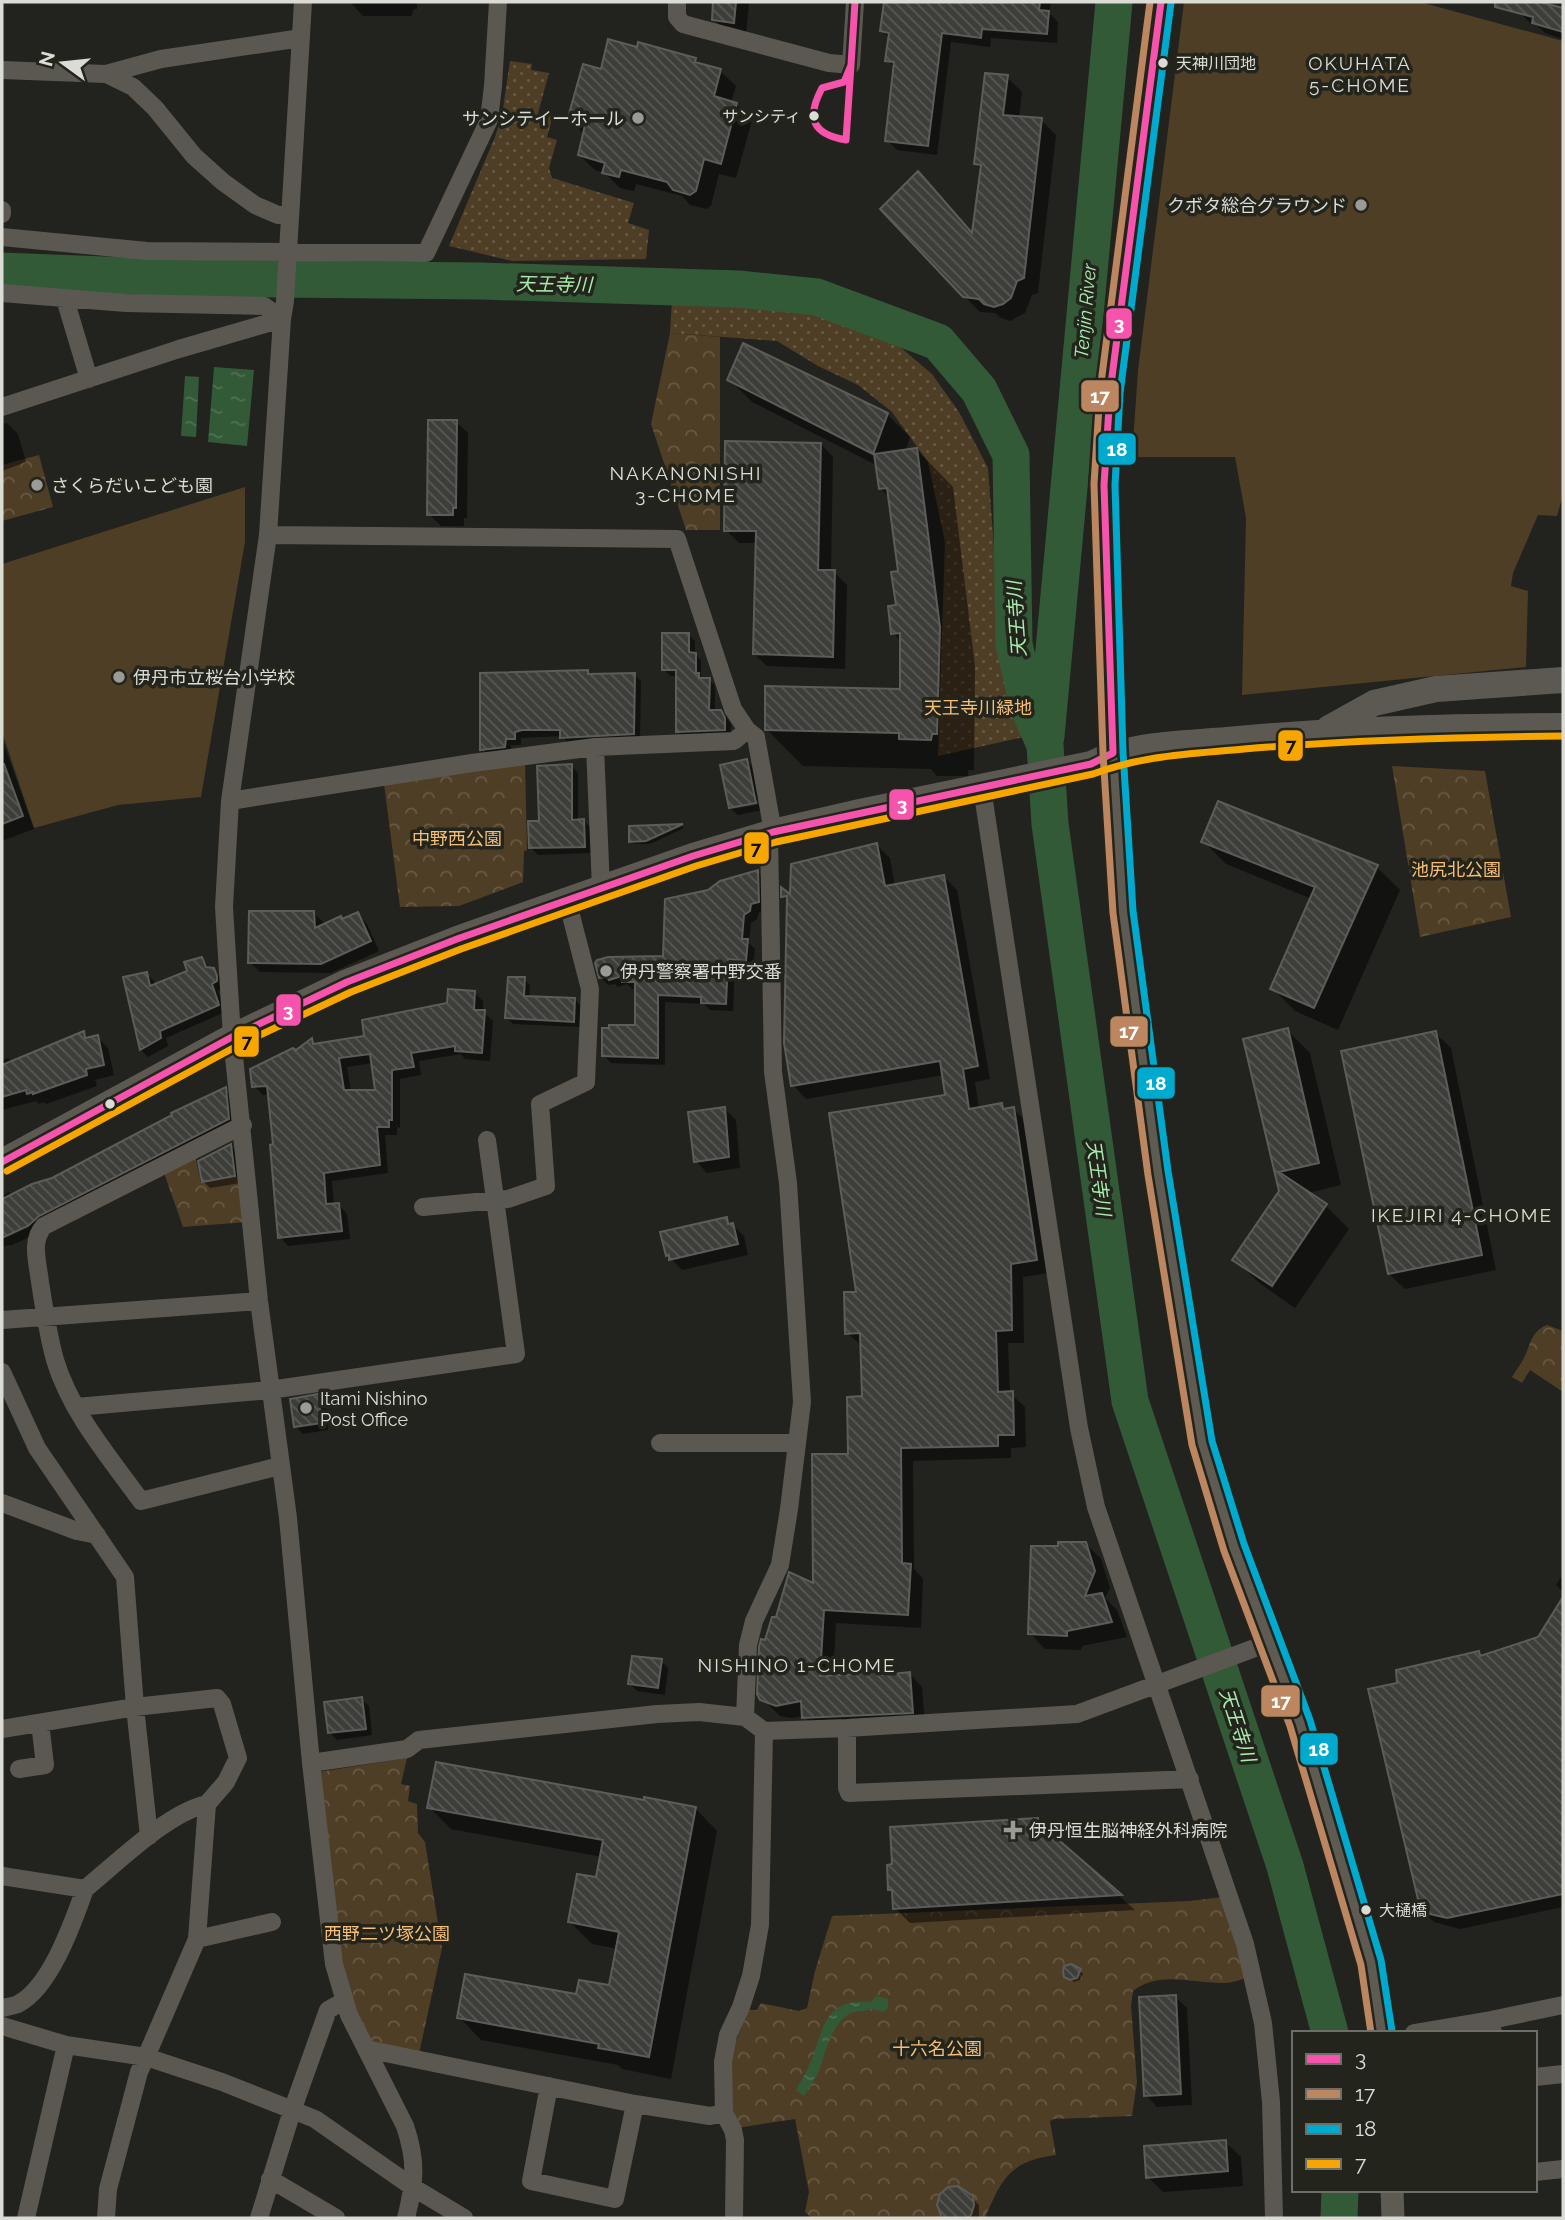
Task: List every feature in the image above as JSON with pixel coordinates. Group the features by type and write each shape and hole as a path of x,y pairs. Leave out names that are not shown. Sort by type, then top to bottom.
{"main road":[{"path":"1324,731 1374,704 1436,690 1563,680"},
{"path":"2,1162 232,1037 347,982 600,888 771,833 860,811 988,787 1158,746 1324,731 1563,726"}],"street":[{"path":"303,2 268,535 230,801 224,907 232,1037 259,1301 288,1518 311,1763 334,1964 344,2001 405,2126 413,2155 414,2188 406,2218"},
{"path":"2,237 147,251 288,255 426,253 489,120 498,2"},
{"path":"677,2 677,17 682,24 829,63 851,65 855,2"},
{"path":"1161,2 1110,392 1104,485 1102,758 1158,1173 1202,1443 1264,1645 1300,1723 1371,1963 1382,2031"},
{"path":"2,70 106,74 161,60 301,38"},
{"path":"106,74 133,87 155,108 194,156 223,183 255,205 278,215 290,215"},
{"path":"2,293 65,299 264,306 284,310"},
{"path":"65,299 89,379"},
{"path":"2,407 284,310"},
{"path":"268,535 677,539 733,709 747,730 756,737 771,833 773,1072 788,1183 802,1402 780,1565 754,1621 748,1645 745,1717"},
{"path":"230,801 472,763 596,747 734,741 747,730"},
{"path":"596,747 600,888"},
{"path":"988,787 1079,1428 1096,1507 1159,1683 1245,1944 1262,2024 1271,2102 1274,2218"},
{"path":"424,1207 508,1199 546,1186 540,1104 586,1082 590,989 567,900"},
{"path":"243,1125 44,1226 36,1238 45,1317 56,1363 85,1423 141,1501 280,1466"},
{"path":"76,1406 270,1390 516,1354 487,1140"},
{"path":"2,1320 259,1301"},
{"path":"2,1373 37,1448 125,1577 149,1836"},
{"path":"660,1443 681,1439 797,1443"},
{"path":"2,1503 77,1531 97,1535"},
{"path":"311,1763 407,1749 419,1740 657,1714 699,1712 745,1717 764,1731 1077,1714 1264,1645"},
{"path":"2,1730 135,1707 217,1698 222,1704 237,1758 226,1782 207,1804 194,1807 149,1836 85,1889 70,1933 36,1987 19,2004 2,2008"},
{"path":"19,1769 45,1765 40,1723"},
{"path":"847,1728 849,1793 1190,1779"},
{"path":"734,2218 734,2140 733,2130 724,2113 723,2062 728,2035 751,1976 760,1926 764,1731"},
{"path":"106,2218 108,2189 139,2072 197,1939 207,1804"},
{"path":"2,1876 85,1889"},
{"path":"197,1939 272,1922"},
{"path":"259,2218 292,2111 328,2010 344,2001"},
{"path":"1437,2031 1492,2026 1563,2004"},
{"path":"2,2026 65,2045 146,2057 222,2082 315,2119 414,2188 464,2218"},
{"path":"26,2218 65,2045"},
{"path":"366,2049 635,2104 710,2116 724,2113"},
{"path":"1537,2077 1563,2074"},
{"path":"550,2086 531,2181 615,2199 635,2104"},
{"path":"1537,2172 1563,2169"},
{"path":"270,2179 336,2218"},
{"path":"1392,2192 1393,2218"}],"green space":[{"name":"クボタ総合グラウンド","path":"1184,2 1420,2 1563,41 1563,495 1557,516 1538,515 1513,573 1511,586 1528,591 1526,667 1242,695 1246,518 1235,457 1132,457 1138,370"},
{"path":"510,61 532,64 531,70 549,73 538,113 553,116 547,137 557,140 549,168 552,178 634,203 628,223 649,230 646,259 512,261 449,246 495,137 502,115"},
{"name":"天王寺川緑地","path":"672,300 776,301 842,313 893,341 932,374 959,412 988,468 1000,628 1024,737 938,756 945,542 928,462 892,412 858,385 818,366 777,341 670,333"},
{"path":"670,333 720,337 720,530 686,530 651,424"},
{"path":"39,455 53,507 2,521 2,465"},
{"name":"伊丹市立桜台小学校","path":"245,487 245,542 201,797 118,805 34,828 2,732 2,564"},
{"name":"中野西公園","path":"525,761 527,850 524,851 523,882 459,906 400,907 384,784"},
{"name":"池尻北公園","path":"1392,766 1485,771 1511,917 1420,937"},
{"path":"195,1155 201,1183 240,1176 246,1222 183,1227 163,1170"},
{"path":"1547,1325 1563,1331 1563,1392 1530,1370 1522,1383 1512,1377 1534,1336"},
{"name":"西野二ツ塚公園","path":"407,1758 401,1784 410,1786 408,1801 417,1804 418,1833 425,1842 442,1948 419,2054 377,2046 366,2036 344,1987 319,1772"},
{"name":"十六名公園","path":"1222,1897 1246,1978 1225,1983 1154,1981 1133,1991 1131,2006 1137,2082 1132,2116 1050,2121 1056,2155 1028,2162 1010,2174 997,2192 985,2218 812,2218 805,2212 809,2192 795,2119 737,2128 729,2111 731,2052 749,2010 757,2010 761,2003 799,2011 807,2008 832,1916 1190,1901"}],"water":[{"path":"214,367 254,370 247,446 208,442"},
{"path":"185,376 199,377 196,437 181,436"},
{"path":"876,1996 888,1999 888,2008 883,2012 873,2009 847,2015 832,2034 818,2073 804,2096 796,2090 808,2069 830,2015 845,2004 871,2002"}],"building":[{"path":"713,2 736,2 734,23 712,20"},
{"path":"884,2 1040,2 1039,10 1049,11 1047,34 982,29 981,38 942,33 928,146 885,141 894,62 885,61 889,33 880,31"},
{"path":"1495,2 1540,2 1563,8 1563,32 1532,23 1533,17 1495,7"},
{"name":"サンシテイーホール","path":"608,39 637,47 638,42 696,58 695,62 721,69 714,96 737,103 721,164 704,159 696,191 690,195 673,190 667,182 621,170 619,177 602,173 605,163 578,155 585,125 567,121 583,64 601,69"},
{"path":"985,73 1008,75 1003,115 1042,118 1024,278 1017,281 1011,298 994,307 979,299 963,297 880,209 918,171 972,233 981,165 974,164"},
{"path":"743,343 888,413 873,454 727,380"},
{"path":"428,420 457,420 456,508 453,508 453,515 427,515"},
{"path":"725,441 821,443 818,570 835,570 833,657 753,654 756,531 724,531"},
{"path":"917,448 940,627 937,734 932,734 931,740 899,739 899,733 765,730 765,686 900,689 900,633 891,634 888,606 896,605 891,572 898,571 887,488 879,489 874,454"},
{"path":"662,633 689,633 689,652 696,653 696,673 699,673 699,678 710,678 709,710 721,710 725,718 725,730 676,732 676,670 662,670"},
{"path":"588,670 588,674 635,673 634,734 560,738 560,730 522,730 515,732 515,739 506,739 505,747 480,750 480,673"},
{"path":"747,759 756,803 729,808 720,765"},
{"path":"2,764 23,816 2,824"},
{"path":"572,764 572,820 584,819 585,847 529,848 528,821 539,821 537,766"},
{"path":"1218,801 1378,865 1314,1008 1270,989 1315,887 1201,842"},
{"path":"683,824 646,841 629,842 629,826"},
{"path":"877,843 885,886 944,875 978,1066 963,1069 969,1109 1002,1103 1003,1109 1014,1107 1037,1260 1011,1264 1012,1330 996,1331 998,1392 1013,1391 1014,1435 998,1435 998,1446 901,1448 902,1563 911,1564 908,1615 824,1610 820,1676 860,1674 859,1668 880,1666 882,1675 910,1672 913,1713 802,1718 801,1701 776,1706 760,1700 757,1694 759,1647 761,1639 765,1640 772,1617 776,1617 789,1572 813,1583 812,1454 848,1454 847,1397 862,1396 860,1333 845,1334 844,1292 856,1292 829,1113 945,1095 940,1061 791,1086 784,1043 787,896 781,897 781,887 790,894 791,864"},
{"path":"758,870 759,902 751,904 750,911 744,915 742,939 748,939 746,961 728,959 726,1004 701,1003 701,997 658,995 658,1058 602,1056 602,1028 609,1028 609,1025 635,1025 635,982 622,982 622,976 609,980 607,977 599,978 595,963 597,960 608,957 663,956 665,899 708,890 720,881"},
{"path":"249,911 314,911 315,928 341,916 342,919 358,912 371,941 321,964 248,963"},
{"path":"202,957 206,967 214,968 217,976 217,981 212,984 219,1005 160,1031 161,1038 140,1050 123,977 147,972 150,986 187,971 184,962"},
{"path":"508,977 525,977 524,996 575,998 574,1022 505,1018"},
{"path":"448,989 475,991 474,1010 485,1010 482,1053 455,1051 455,1046 411,1053 414,1067 392,1070 392,1120 389,1120 389,1127 377,1127 380,1165 324,1173 326,1204 339,1203 342,1231 278,1238 267,1086 252,1087 250,1069 293,1048 296,1050 312,1038 313,1044 364,1036 362,1020 447,1003","holes":["370,1054 375,1090 344,1090 339,1058"]},
{"path":"1288,1028 1319,1163 1279,1172 1327,1204 1272,1286 1232,1260 1279,1191 1243,1039"},
{"path":"84,1031 85,1038 98,1035 104,1065 86,1069 87,1075 33,1094 27,1094 26,1090 2,1097 2,1065"},
{"path":"1436,1031 1482,1255 1388,1274 1341,1051"},
{"path":"226,1087 229,1119 39,1216 28,1226 2,1238 2,1199 32,1184 52,1178 172,1115 171,1113"},
{"path":"725,1107 729,1157 694,1162 688,1112"},
{"path":"231,1144 235,1176 202,1182 198,1161"},
{"path":"727,1217 728,1224 733,1223 738,1244 669,1260 669,1255 666,1256 660,1232"},
{"path":"318,1394 322,1423 294,1427 290,1399"},
{"path":"1058,1542 1086,1542 1095,1571 1085,1596 1102,1593 1112,1622 1067,1631 1067,1636 1028,1634 1031,1546 1058,1546"},
{"path":"1563,1597 1563,1894 1447,1918 1421,1912 1368,1689 1397,1683 1396,1670 1479,1651 1480,1656 1538,1637"},
{"path":"632,1656 662,1659 658,1688 628,1684"},
{"path":"362,1697 366,1729 328,1733 324,1702"},
{"path":"436,1762 696,1807 649,2057 598,2048 599,2044 457,2018 465,1974 576,1994 579,1980 609,1985 619,1932 568,1922 577,1874 596,1877 603,1840 427,1808"},
{"path":"1038,1818 1039,1823 1122,1895 893,1909 892,1890 888,1890 887,1865 892,1864 890,1827"},
{"path":"1071,1964 1081,1969 1077,1978 1070,1980 1064,1977 1063,1972 1064,1966"},
{"path":"1176,1995 1181,2094 1144,2096 1139,1997"},
{"path":"1226,2140 1228,2171 1146,2178 1144,2146"},
{"path":"958,2186 973,2196 971,2215 967,2218 942,2218 937,2205 940,2194 948,2187"}],"waterway":[{"name":"Tenjin River","path":"1046,736 1114,2"},
{"name":"天王寺川","path":"2,271 180,278 481,281 738,289 817,297 938,342 979,390 1011,455 1014,644 1028,706 1045,745 1050,824 1130,1401 1285,1866 1329,2031"},
{"name":"天王寺川","path":"1339,2218 1340,2192"}],"transit line":[{"name":"3","path":"851,65 855,2"},
{"name":"17","path":"1150,2 1100,391 1094,484 1103,753 1113,913 1148,1175 1192,1445 1224,1551 1290,1726 1361,1965 1371,2031"},
{"name":"3","path":"2,1162 232,1037 347,982 457,939 693,856 773,832 1091,764 1113,753 1104,485 1110,392 1161,2"},
{"name":"18","path":"1171,3 1120,393 1115,485 1123,752 1133,911 1168,1171 1212,1441 1244,1544 1310,1720 1381,1960 1392,2031"},
{"name":"3","path":"851,65 846,140 819,129 815,123 814,108 822,88 844,82 851,65"},
{"name":"7","path":"7,1171 237,1046 351,992 461,949 696,866 776,842 1168,756 1364,741 1563,736"}],"place":[{"name":"天神川団地","path":"1163,63"},
{"name":"サンシティ","path":"814,116"},
{"name":"サンシテイーホール","path":"638,118"},
{"name":"クボタ総合グラウンド","path":"1361,205"},
{"name":"さくらだいこども園","path":"37,485"},
{"name":"伊丹市立桜台小学校","path":"119,677"},
{"name":"伊丹警察署中野交番","path":"606,971"},
{"name":"Itami Nishino Post Office","path":"306,1408"},
{"name":"伊丹恒生脳神経外科病院","path":"1013,1830"},
{"name":"大樋橋","path":"1366,1910"}],"district":[{"name":"OKUHATA 5-CHOME","path":"1360,74"},
{"name":"NAKANONISHI 3-CHOME","path":"686,484"},
{"name":"IKEJIRI 4-CHOME","path":"1462,1215"},
{"name":"NISHINO 1-CHOME","path":"797,1665"}]}
